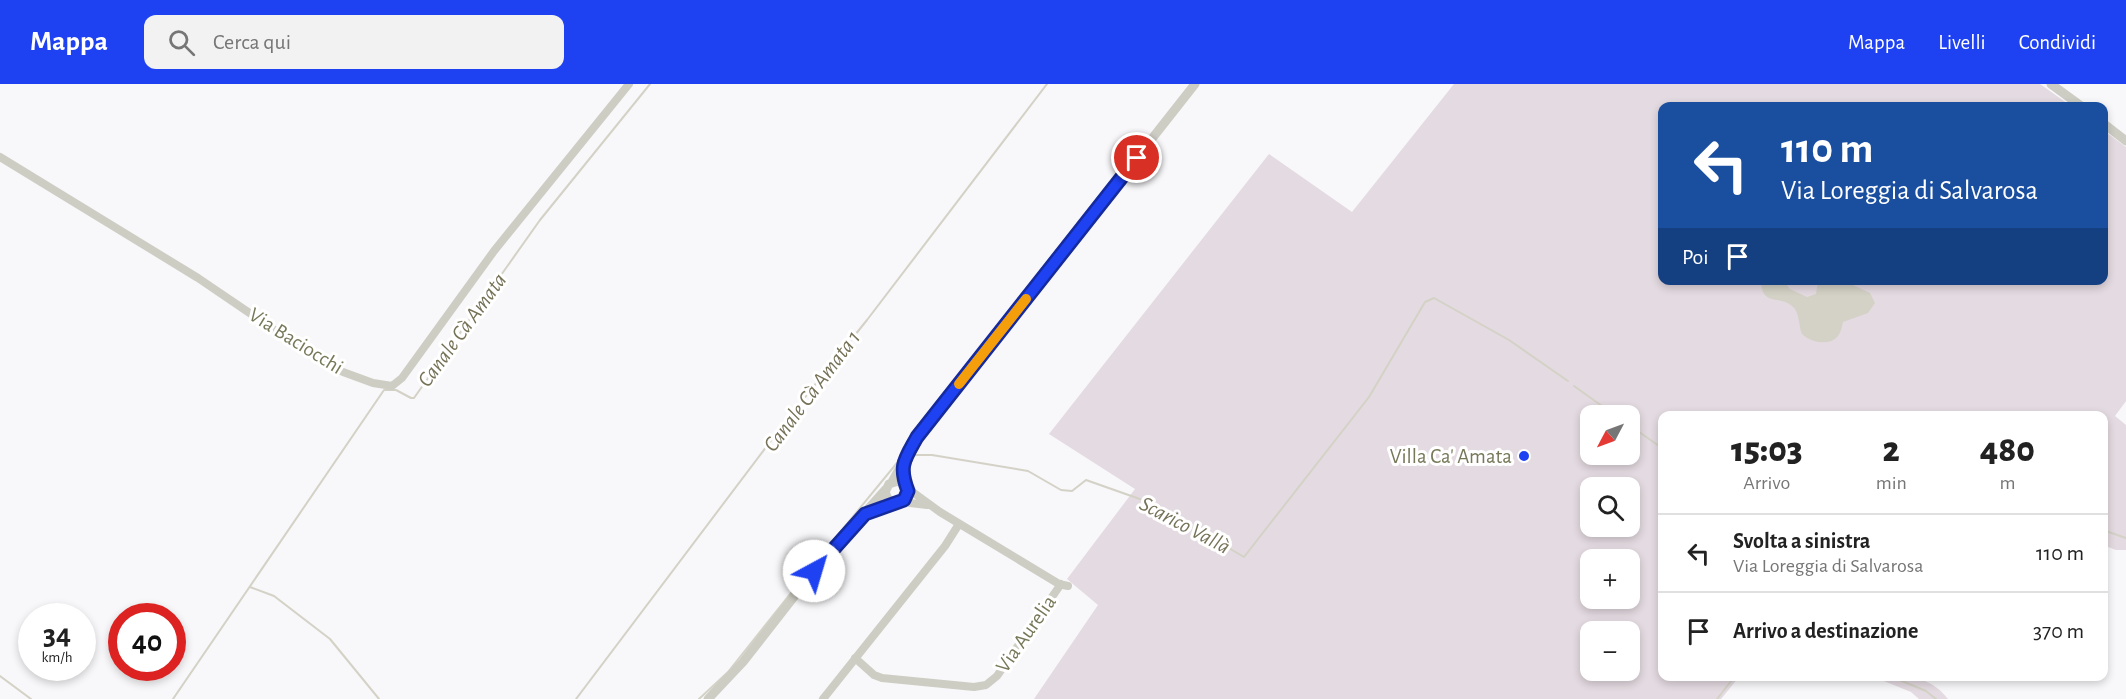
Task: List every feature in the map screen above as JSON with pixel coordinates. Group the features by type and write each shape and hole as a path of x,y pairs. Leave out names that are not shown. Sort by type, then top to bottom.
{"street":[{"name":"Via Baciocchi","path":"0,157 198,278 319,360 373,383 392,386 402,378 494,252 629,84"},
{"path":"708,699 743,662 825,557 889,485 924,427 1196,84"},
{"path":"2051,84 2076,102"},
{"path":"2108,127 2126,141"},
{"path":"865,514 898,503 906,497 905,459"},
{"path":"823,699 945,546 959,524 928,505 898,481 889,485"},
{"path":"889,485 886,496 898,503 928,505"},
{"name":"Via Aurelia","path":"855,658 874,675 882,678 971,687 986,685 997,676 1065,586 959,524"}],"shaded area":[{"path":"1454,84 2040,84 2065,102 1658,102 1658,285 2108,285 2108,134 2126,147 2126,401 2115,416 2126,425 2126,550 2108,547 2108,411 1658,411 1658,681 1736,681 1721,699 1034,699 1098,605 1067,579 1135,489 1049,434 1269,154 1352,212"},
{"path":"1762,285 1787,285 1790,289 1807,297 1816,294 1817,285 1853,285 1870,293 1875,303 1868,313 1843,322 1839,334 1834,339 1820,342 1802,334 1795,309 1787,303 1768,297"},
{"path":"1884,681 1925,681 1932,684 1948,699 1919,699 1911,692"}],"waterway":[{"name":"Canale Cà Amata","path":"173,699 384,390 396,390 414,398 540,220 650,84"},
{"name":"Canale Cà Amata 1","path":"576,699 785,422 867,320 1047,84"},
{"name":"Scarico Vallà","path":"912,455 932,455 1028,471 1061,490 1072,491 1086,480 1154,504 1244,557 1369,397 1425,302 1434,298 1509,340 1568,381"},
{"name":"Scarico Vallà","path":"1574,386 1601,405"},
{"name":"Scarico Vallà","path":"1640,433 1658,445"},
{"name":"Scarico Vallà","path":"823,553 901,458"},
{"path":"2108,532 2126,538"},
{"name":"Scarico Vallà","path":"699,699 728,672 810,569"},
{"name":"Canale Cà Amata 1","path":"250,587 274,596 330,639 379,699"},
{"name":"Canale Cà Amata","path":"0,676 31,699"},
{"path":"1717,699 1731,681"},
{"path":"1902,681 1926,691 1936,699"}],"slow traffic":[{"path":"959,384 1026,299"}],"place":[{"name":"Villa Ca' Amata","path":"1524,456"}],"route":[{"path":"814,571 865,514 904,500 908,491 903,464 917,437 1137,158"}]}
